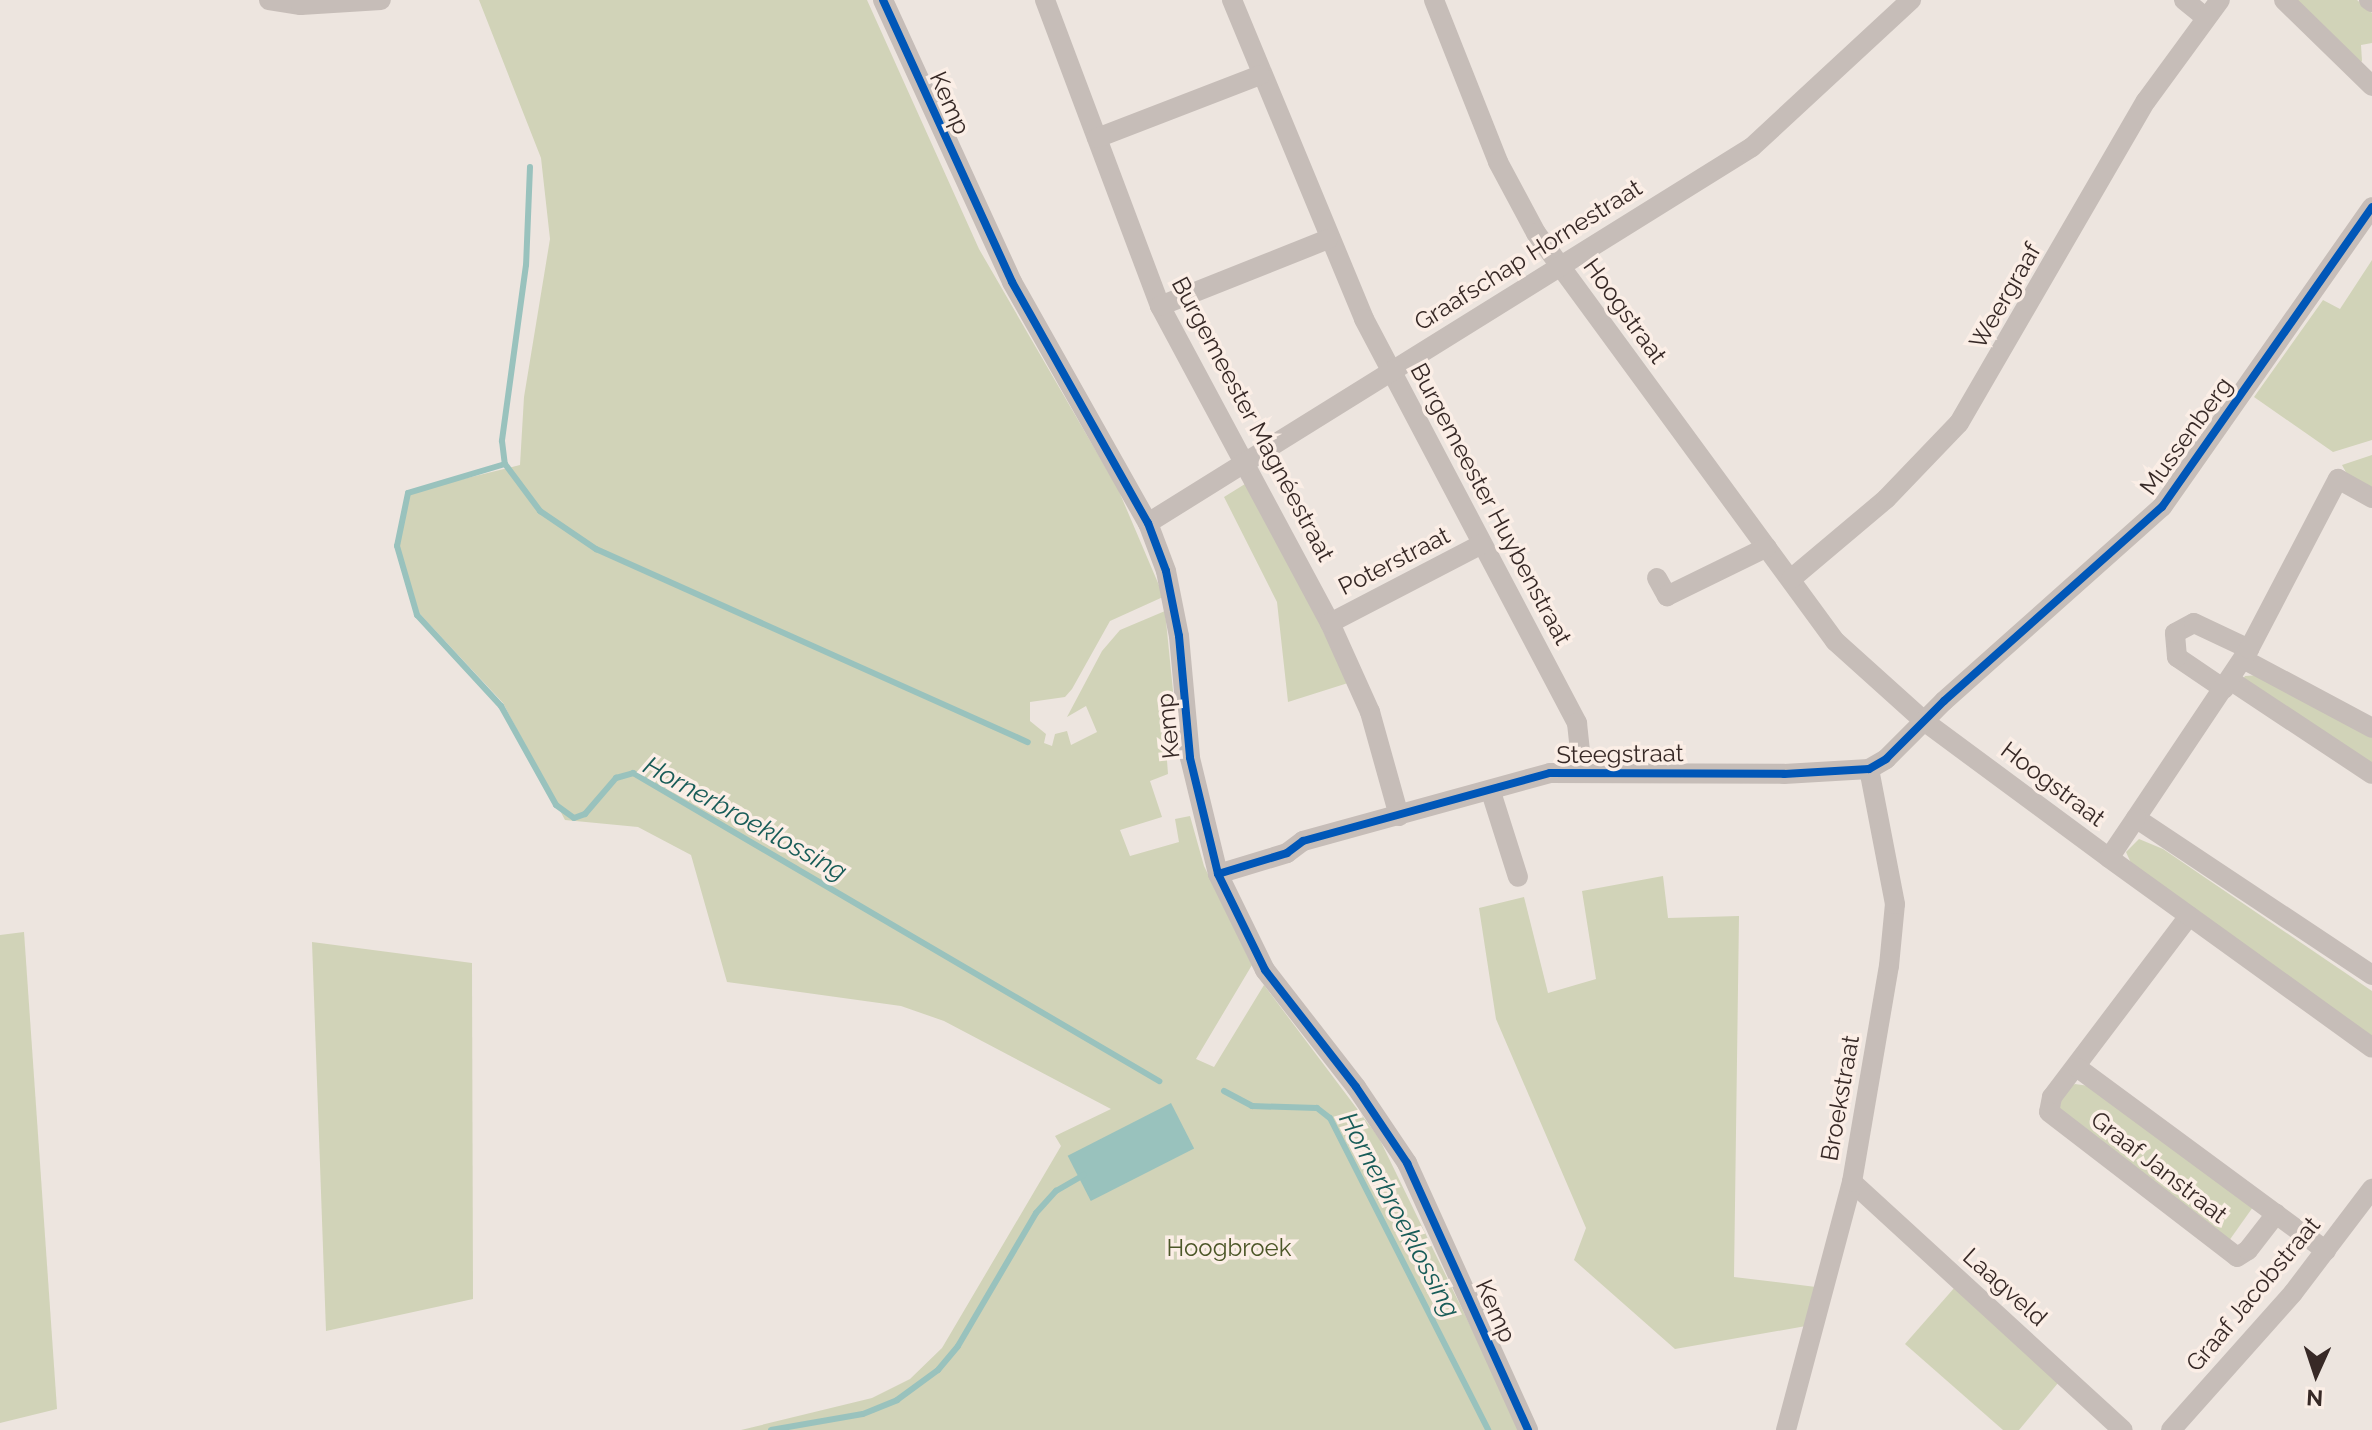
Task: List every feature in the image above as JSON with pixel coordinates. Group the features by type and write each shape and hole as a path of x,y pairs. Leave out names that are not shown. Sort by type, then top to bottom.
{"street":[{"path":"269,0 301,5 381,0"},
{"name":"Kemp","path":"883,0 1012,282 1148,523 1171,597 1190,758 1218,874 1265,970 1356,1087 1407,1163 1528,1430"},
{"name":"Burgemeester Huybenstraat","path":"1232,0 1328,239 1482,544 1577,723 1582,770"},
{"name":"Graafschap Hornestraat","path":"1148,523 1752,147 1911,0"},
{"path":"2184,0 2205,17"},
{"name":"Weergraaf","path":"1791,579 1886,499 1959,423 2146,101 2220,0"},
{"path":"2284,0 2372,86"},
{"name":"Burgemeester Magnéestraat","path":"1050,2 1160,306 1247,462 1330,623 1370,712 1399,816"},
{"name":"Hoogstraat","path":"1439,2 1498,162 1559,265 1850,659 1924,721 2372,1048"},
{"path":"1097,138 1260,75"},
{"name":"Mussenberg","path":"1924,721 2162,507 2372,207"},
{"path":"1160,306 1328,239"},
{"path":"2136,818 2246,654 2338,479 2372,498"},
{"name":"Poterstraat","path":"1330,623 1482,544"},
{"path":"1657,578 1667,596 1767,547"},
{"path":"2372,728 2194,623 2175,633 2177,657 2227,684 2372,774"},
{"path":"1869,769 1886,759 1924,721"},
{"name":"Steegstraat","path":"1218,874 1287,853 1303,841 1491,792 1550,773 1582,770 1784,774 1869,769"},
{"name":"Broekstraat","path":"1786,1430 1852,1182 1895,904 1869,769"},
{"path":"1491,792 1518,877"},
{"name":"Hoogstraat","path":"2109,858 2136,818 2372,975"},
{"name":"Graaf Janstraat","path":"2189,916 2078,1068 2052,1097 2049,1112 2221,1249 2237,1257 2248,1250 2276,1214"},
{"name":"Graaf Janstraat","path":"2078,1068 2326,1251"},
{"name":"Laagveld","path":"1852,1182 2123,1430"},
{"name":"Graaf Jacobstraat","path":"2171,1430 2326,1251 2372,1189"}],"green space":[{"name":"Hoogbroek","path":"479,0 867,0 979,249 1118,489 1163,597 1110,621 1072,689 1065,697 1030,702 1030,721 1046,734 1044,743 1052,746 1055,734 1067,731 1071,745 1097,732 1086,706 1067,717 1102,651 1120,630 1165,611 1174,701 1163,706 1168,774 1150,781 1162,817 1120,830 1130,856 1179,842 1175,819 1190,816 1204,866 1252,965 1196,1059 1214,1067 1264,985 1379,1138 1521,1430 741,1430 872,1398 910,1379 942,1348 1061,1146 1055,1136 1111,1109 944,1021 901,1006 727,982 691,855 638,827 565,820 503,703 419,613 399,545 403,511 410,492 520,465 524,397 550,239 541,158"},
{"path":"2287,0 2357,0 2372,13 2372,43 2361,45 2362,61 2356,67"},
{"path":"2372,260 2372,440 2333,452 2254,397 2323,300 2340,309"},
{"path":"2372,455 2372,488 2348,476 2342,465"},
{"path":"1245,484 1255,489 1348,683 1288,702 1277,602 1224,497"},
{"path":"2260,675 2372,736 2372,767 2240,683 2245,676"},
{"path":"2139,839 2163,849 2372,991 2372,1038 2131,863 2126,852"},
{"path":"1663,876 1668,918 1739,916 1734,1277 1816,1287 1806,1326 1675,1349 1574,1260 1586,1228 1496,1019 1479,908 1524,897 1548,993 1596,979 1582,891"},
{"path":"24,932 57,1409 0,1423 0,935"},
{"path":"312,942 472,963 473,1299 326,1331"},
{"path":"2075,1084 2089,1086 2253,1207 2226,1245 2058,1113 2064,1090"},
{"path":"1955,1287 2058,1383 2019,1430 2003,1430 1905,1344"}],"water":[{"path":"1171,1103 1194,1148 1091,1201 1068,1156"}],"waterway":[{"name":"Hornerbroeklossing","path":"530,167 526,265 502,441 505,464 540,511 596,549 1028,742"},
{"name":"Hornerbroeklossing","path":"505,464 408,493 397,546 417,615 501,706 556,805 574,818 585,814 616,778 633,773 1159,1081"},
{"name":"Hornerbroeklossing","path":"1224,1091 1252,1106 1317,1108 1330,1118 1488,1430"},
{"path":"771,1430 863,1414 897,1400 938,1370 958,1346 1036,1213 1056,1191 1084,1175"}],"cycle path":[{"path":"883,0 1012,282 1148,523 1166,571 1179,636 1190,758 1218,874 1265,970 1356,1087 1407,1163 1528,1430"},
{"path":"1218,874 1287,853 1303,841 1550,773 1784,774 1869,769 1886,759 1944,701 2162,507 2372,207"}]}
